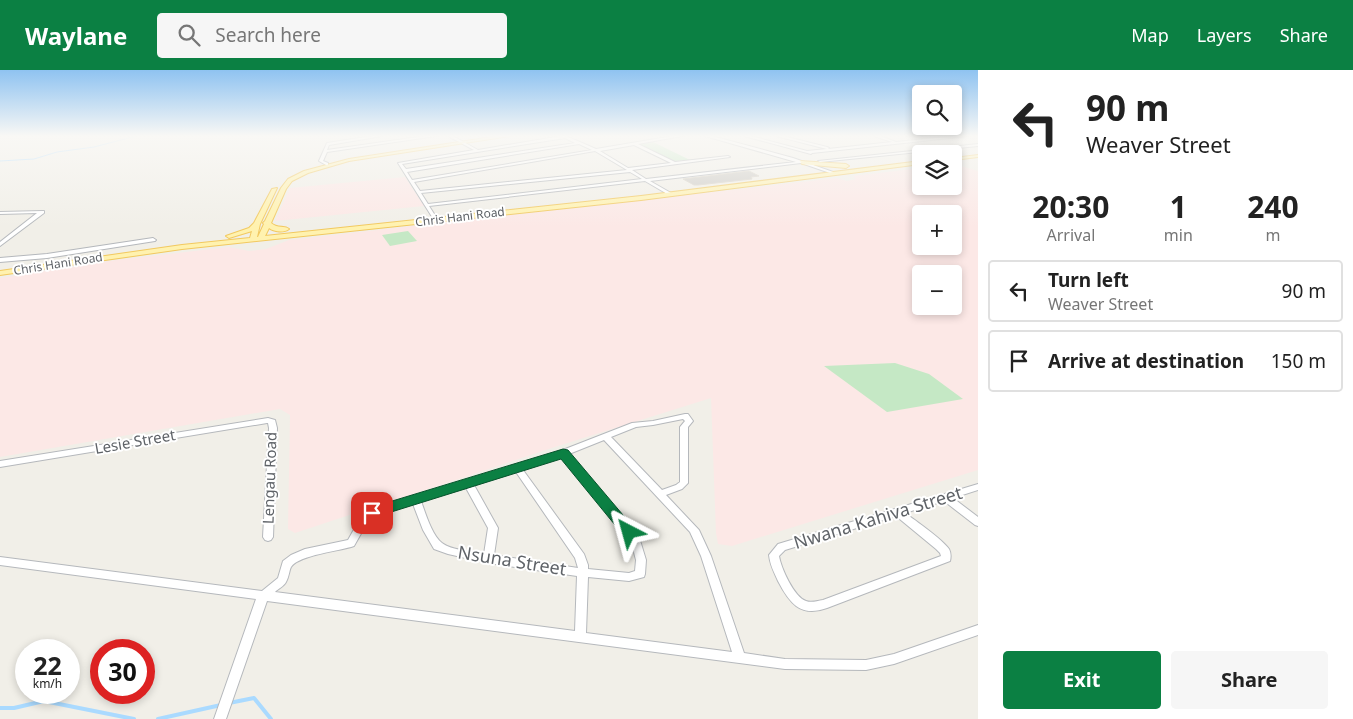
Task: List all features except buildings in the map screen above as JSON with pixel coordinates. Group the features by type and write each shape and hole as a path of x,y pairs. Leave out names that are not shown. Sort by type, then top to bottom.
{"main road":[{"path":"229,236 251,229 257,224 280,183 298,172 317,166"},
{"path":"257,235 266,224 286,184 320,166"},
{"name":"Chris Hani Road","path":"667,193 699,191 827,172 850,166"},
{"name":"Chris Hani Road","path":"0,273 257,235 667,193 827,172 887,166"},
{"name":"Chris Hani Road","path":"0,267 109,250 229,236 257,235 286,229 435,218"},
{"path":"257,224 257,235"},
{"path":"266,224 274,228 286,229"}],"street":[{"path":"402,166 435,218"},
{"path":"404,171 433,166"},
{"path":"410,181 496,166"},
{"path":"623,166 667,193"},
{"path":"418,192 649,166"},
{"path":"427,205 774,166"},
{"path":"813,166 827,172"},
{"path":"538,180 551,191"},
{"path":"0,213 42,212 0,244"},
{"path":"0,260 47,256 153,240"},
{"path":"220,719 263,596 282,580 287,564 305,553 347,545 355,539 364,520 372,513 563,453 635,425 682,416 688,419 684,432 685,465 683,484 660,494"},
{"name":"Lesie Street","path":"0,464 256,421 270,421"},
{"name":"Lengau Road","path":"268,537 273,428 270,421"},
{"path":"606,437 694,530 706,556 740,658"},
{"name":"Nsuna Street","path":"415,498 438,547 448,551 488,559 582,572 627,577 640,574 640,550 636,540 563,453"},
{"path":"517,468 575,548 583,565 580,636"},
{"path":"468,483 493,528 488,559"},
{"name":"Nwana Kahiva Street","path":"898,512 943,549 946,558 824,605 812,607 795,601 774,560 774,555 778,550 945,497 978,487"},
{"path":"945,497 978,522"},
{"path":"0,561 785,664 866,665 894,659 978,630"}],"shaded area":[{"path":"962,166 978,171 978,470 732,546 718,544 716,533 711,398 558,446 295,533 288,529 290,415 280,409 0,457 0,278 116,260 229,247 249,251 266,249 289,240 836,178 847,181 856,179 853,176 912,169 912,195 962,195"},
{"path":"405,177 424,206 275,221 290,188"}],"green space":[{"path":"408,231 417,241 390,246 382,235"},
{"path":"895,363 929,374 963,399 887,412 824,366"}],"waterway":[{"path":"229,703 254,698 271,719"},
{"path":"0,708 14,708 44,701 134,719"},
{"path":"158,719 221,705"}],"route":[{"path":"372,513 415,498 540,462 563,453 629,532"}]}
